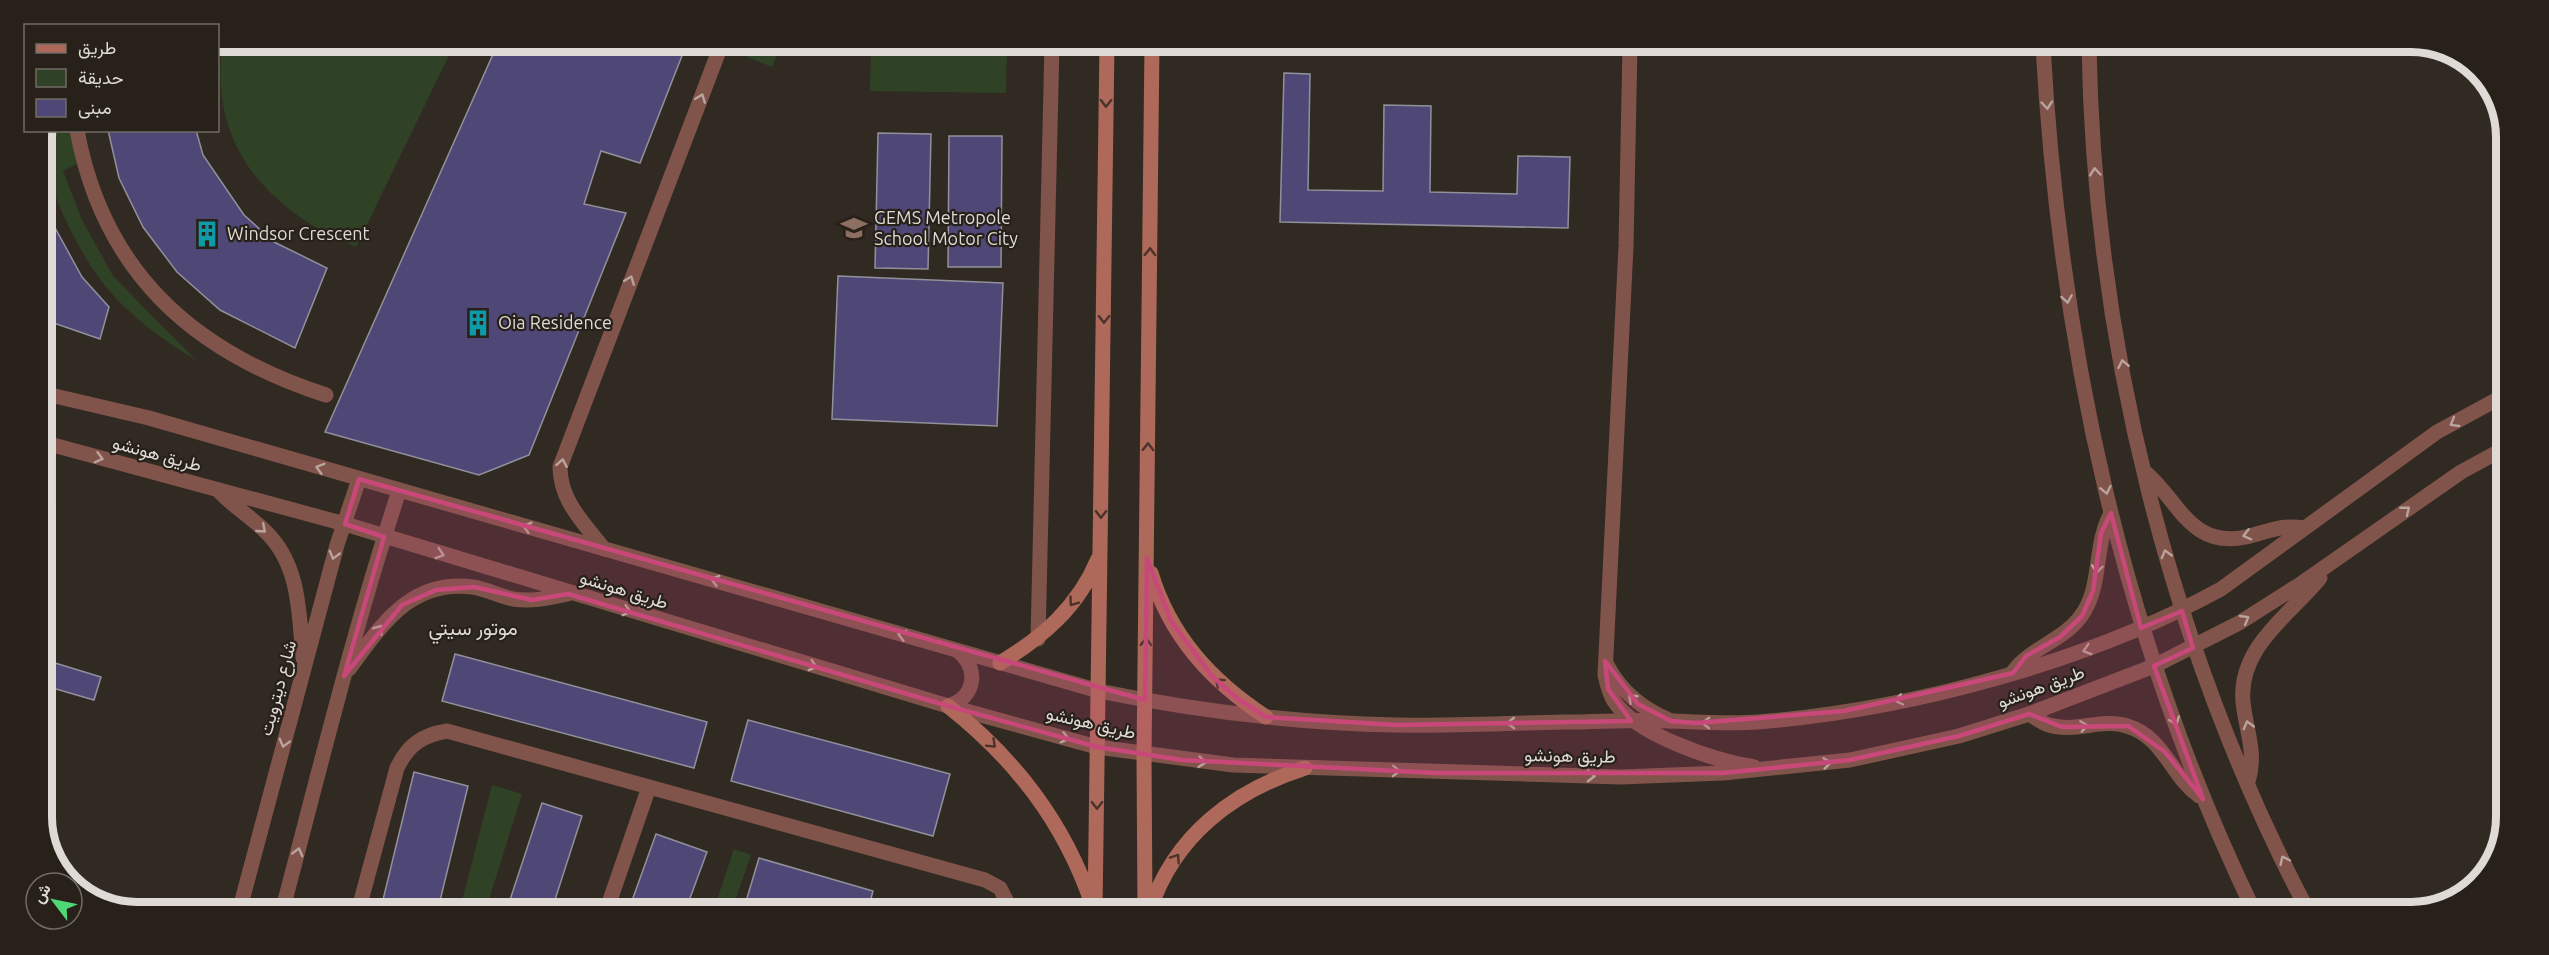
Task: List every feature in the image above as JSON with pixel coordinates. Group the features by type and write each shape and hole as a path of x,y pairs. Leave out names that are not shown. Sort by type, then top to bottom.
{"main road":[{"path":"1094,902 1107,52"},
{"path":"1145,902 1144,755 1152,52"},
{"path":"1000,663 1038,639 1076,599 1101,550"},
{"path":"1147,558 1166,611 1190,650 1229,691 1266,717"},
{"path":"948,706 1000,751 1039,798 1066,842 1091,902"},
{"path":"1153,902 1167,870 1203,824 1250,789 1305,768"}],"street":[{"path":"604,549 564,497 560,482 560,467 719,52"},
{"path":"1038,639 1052,52"},
{"path":"1630,52 1626,246 1605,675 1612,696 1624,713 1660,736 1713,758 1769,770"},
{"path":"2044,52 2063,272 2079,367 2111,513 2141,628 2154,666 2203,799 2250,902"},
{"path":"2089,52 2100,225 2112,311 2144,471 2193,648 2248,782 2304,902"},
{"path":"77,132 88,180 106,226 133,268 165,304 201,335 239,360 282,381 326,395"},
{"name":"طريق هونشو","path":"52,395 149,418 1099,691 1145,700 1266,717 1397,725 1636,721 1760,722 1844,711 2013,673 2101,645 2182,611 2245,573 2437,432 2496,400"},
{"name":"طريق هونشو","path":"52,445 345,524 568,594 948,706 1097,747 1233,765 1622,777 1769,770 1850,760 1959,736 2029,714 2154,666 2193,648 2271,603 2461,472 2496,452"},
{"path":"2144,471 2161,486 2184,519 2206,533 2232,538 2274,527 2304,528"},
{"name":"شارع ديترويت","path":"242,902 304,670 359,479"},
{"path":"218,490 237,510 266,532 284,555 296,587 304,670"},
{"path":"285,902 344,676 399,491"},
{"path":"2013,673 2026,656 2060,637 2082,616 2093,591 2101,533 2111,513"},
{"path":"2248,782 2253,749 2243,699 2249,663 2267,634 2305,596 2333,561"},
{"path":"344,676 388,616 418,596 455,587 474,587 513,599 532,600 568,594"},
{"path":"948,706 964,698 972,682 970,665 958,651"},
{"path":"1605,661 1613,677 1638,704 1671,721"},
{"path":"2029,714 2049,725 2062,728 2113,723 2128,726 2145,735 2164,752 2186,783 2203,799"},
{"path":"361,902 397,768 410,747 430,734 447,731 463,733 985,880 1000,888 1007,902"},
{"path":"609,902 649,787"}],"highlighted area":[{"path":"359,479 1145,700 1147,558 1171,621 1212,676 1237,698 1266,717 1397,725 1631,721 1608,689 1605,661 1638,704 1671,721 1696,723 1844,711 2013,673 2026,656 2060,637 2082,616 2093,591 2101,533 2111,513 2141,628 2182,611 2193,648 2154,666 2203,799 2165,752 2128,726 2062,727 2029,714 1959,736 1850,760 1723,773 1436,773 1182,760 1097,747 948,706 568,594 532,600 474,587 436,590 402,605 344,676 384,537 345,524"}],"green space":[{"path":"222,52 451,52 356,247 313,226 284,205 249,167 236,145 227,122 220,70"},
{"path":"736,52 778,52 772,67"},
{"path":"871,52 1007,52 1006,93 870,91"},
{"path":"53,132 71,132 79,163 63,171 82,220 113,276 196,360 160,337 116,299 84,256 54,191"},
{"path":"492,785 522,794 488,902 462,902"},
{"path":"734,849 751,855 734,902 716,902"}],"building":[{"name":"Oia Residence","path":"494,52 683,52 640,163 601,151 584,204 626,213 529,455 479,475 325,432"},
{"path":"1284,73 1310,74 1308,190 1383,191 1384,105 1431,106 1430,192 1517,194 1518,156 1570,157 1568,228 1280,222"},
{"name":"Windsor Crescent","path":"108,132 197,132 203,155 244,215 274,242 327,268 295,348 220,310 177,272 143,227 119,178"},
{"path":"878,133 931,134 928,269 875,268"},
{"path":"949,136 1002,136 1001,267 948,267"},
{"path":"52,222 82,277 109,307 100,339 52,323"},
{"path":"838,276 1003,283 997,426 832,419"},
{"path":"455,654 707,722 694,768 442,701"},
{"path":"53,662 101,677 94,700 53,688"},
{"path":"748,720 950,774 933,836 731,781"},
{"path":"414,772 468,786 440,902 382,902"},
{"path":"542,803 582,816 554,902 509,902"},
{"path":"656,834 707,852 689,902 632,902"},
{"path":"759,858 873,891 870,902 746,902"}],"place":[{"name":"GEMS Metropole School Motor City","path":"854,228"},
{"name":"Windsor Crescent","path":"207,234"},
{"name":"Oia Residence","path":"478,323"}],"district":[{"name":"موتور سيتي","path":"473,628"}]}
